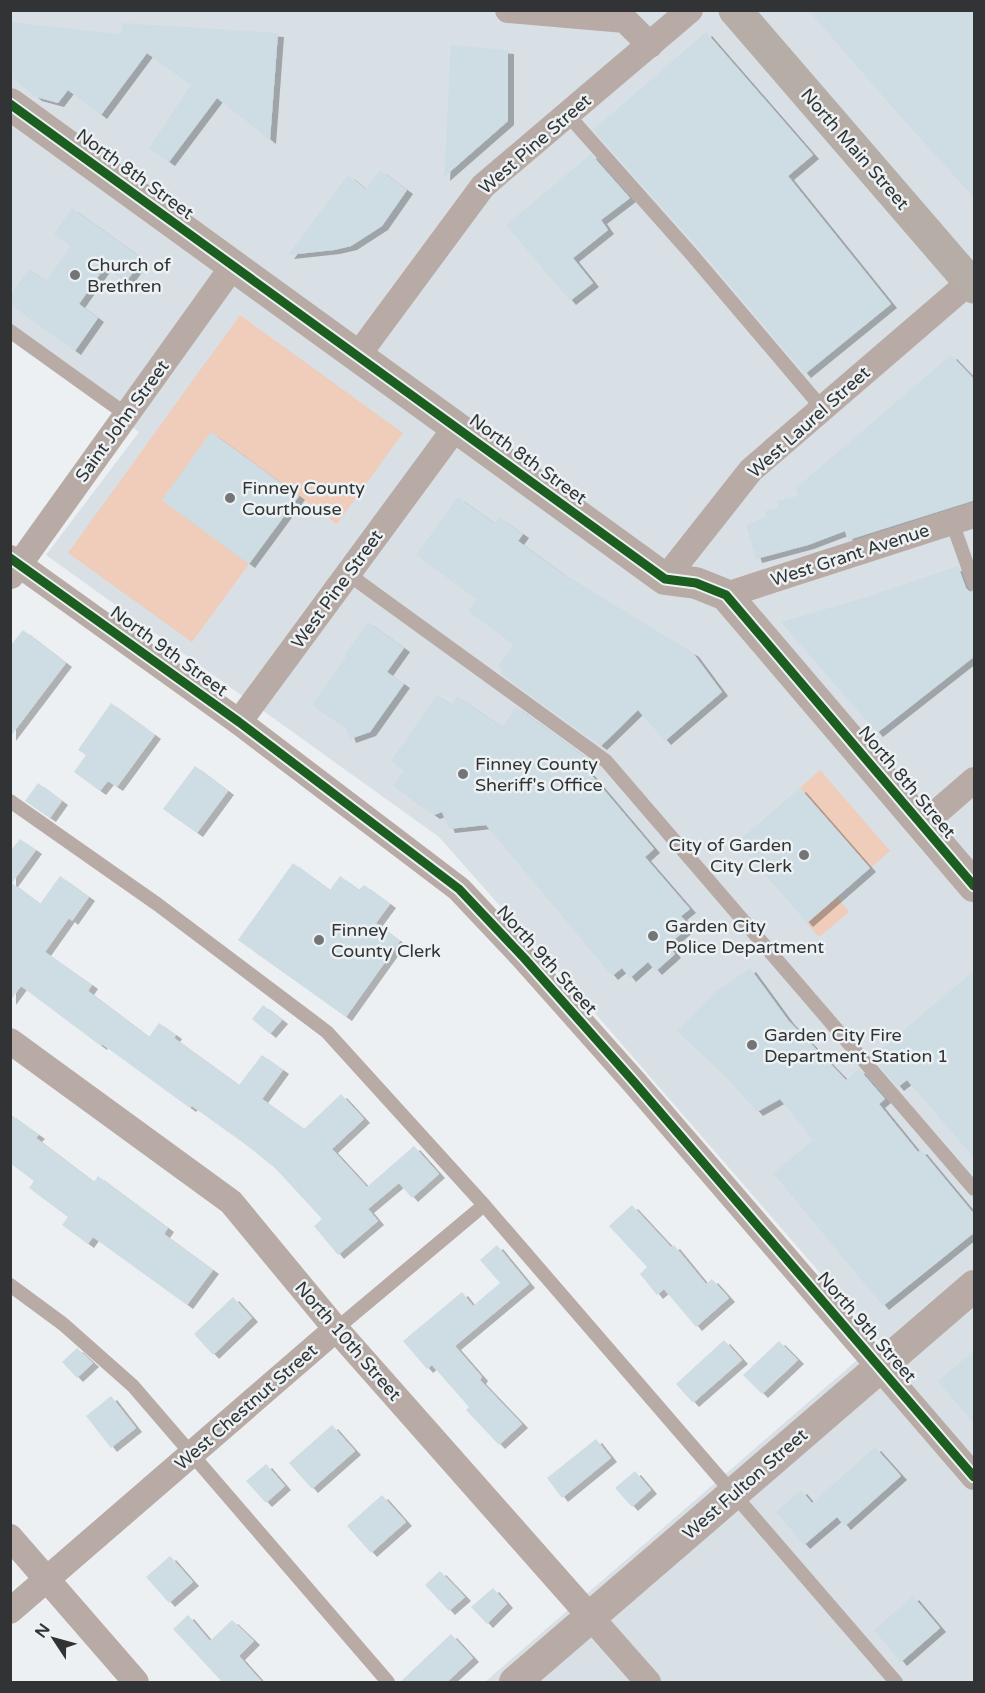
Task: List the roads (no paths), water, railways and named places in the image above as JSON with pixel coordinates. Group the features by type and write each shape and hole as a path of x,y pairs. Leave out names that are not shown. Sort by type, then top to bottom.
{"main road":[{"name":"North Main Street","path":"735,10 973,282"}],"street":[{"path":"508,10 626,20 650,45"},
{"name":"West Pine Street","path":"358,355 483,186 690,10"},
{"name":"North 8th Street","path":"10,104 665,579 696,583 726,595 975,886"},
{"name":"Saint John Street","path":"14,566 127,415 233,266"},
{"name":"West Laurel Street","path":"665,579 751,470 973,282"},
{"name":"West Pine Street","path":"239,722 456,427"},
{"name":"West Grant Avenue","path":"726,595 963,518"},
{"name":"North 9th Street","path":"14,566 239,722 459,890 524,958 634,1082 975,1477"},
{"path":"922,825 975,780"},
{"name":"North 10th Street","path":"10,1041 231,1202 336,1329 648,1683"},
{"name":"West Fulton Street","path":"515,1683 975,1286"},
{"name":"West Chestnut Street","path":"10,1611 336,1329"},
{"path":"10,1538 136,1683"}],"lane":[{"path":"568,115 693,256 822,408"},
{"path":"10,331 127,415"},
{"path":"963,518 975,584"},
{"path":"348,574 606,761 975,1189"},
{"path":"10,801 156,904 327,1032 484,1205 896,1683"},
{"name":"West Chestnut Street","path":"336,1329 484,1205"},
{"path":"10,1286 63,1324 133,1386 388,1683"}],"place":[{"name":"Church of Brethren","path":"75,275"},
{"name":"Finney County Courthouse","path":"230,498"},
{"name":"Finney County Sheriff's Office","path":"463,774"},
{"name":"City of Garden City Clerk","path":"804,855"},
{"name":"Garden City Police Department","path":"653,936"},
{"name":"Finney County Clerk","path":"319,940"},
{"name":"Garden City Fire Department Station 1","path":"752,1045"}]}
